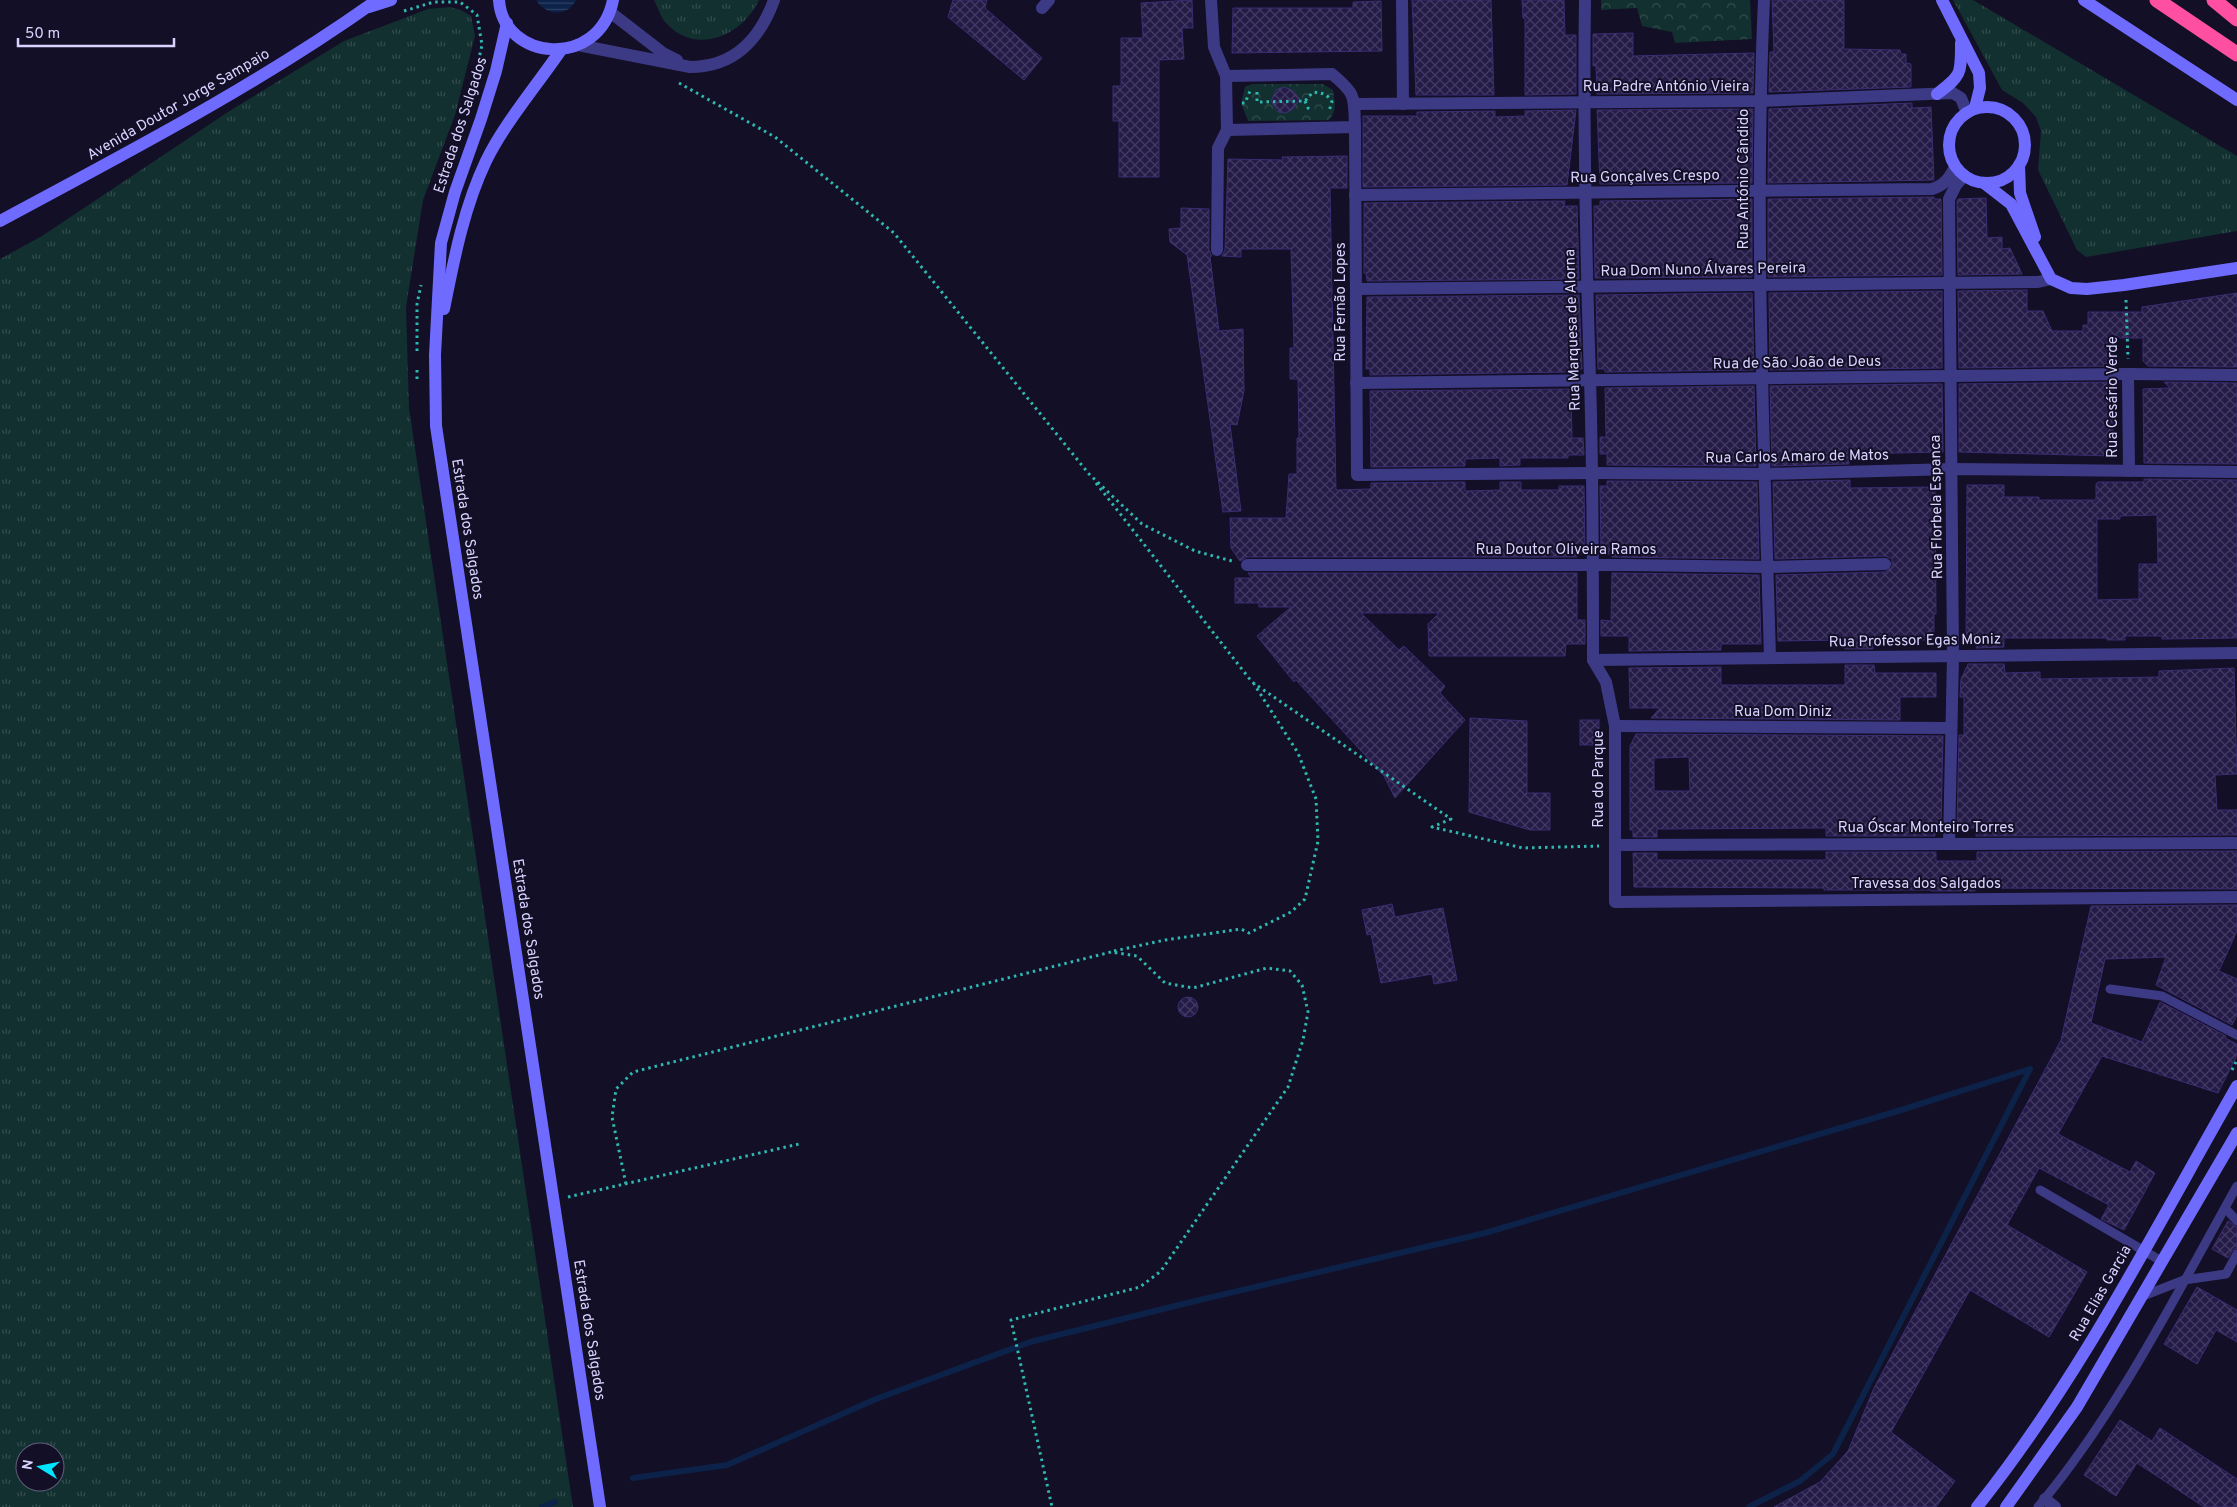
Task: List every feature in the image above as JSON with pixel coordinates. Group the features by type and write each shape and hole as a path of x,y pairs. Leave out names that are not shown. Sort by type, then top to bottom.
{"highway":[{"path":"2158,0 2237,54"},
{"path":"2214,0 2237,19"}],"main road":[{"name":"Avenida Doutor Jorge Sampaio","path":"0,220 160,135 306,49 372,4 391,0"},
{"path":"1942,0 1979,73 1980,88 1971,110 1954,126 1949,137 1948,150 1960,171 1969,180 1993,184 2005,180 2019,166"},
{"path":"2084,0 2237,100"},
{"path":"496,1 507,23 517,35 530,44 545,49 561,50 578,46 592,37 603,26 611,6"},
{"name":"Estrada dos Salgados","path":"507,23 482,119 454,192 441,243 435,356 436,426 600,1507"},
{"path":"1937,94 1952,83 1960,74 1962,41"},
{"name":"Estrada dos Salgados","path":"435,356 454,259 468,208 486,162 499,137 561,50"},
{"path":"1971,110 1984,106 1997,108 2009,114 2018,123 2024,135 2025,148 2019,166 2020,193 2051,279"},
{"path":"1984,183 2010,204 2051,279 2071,288 2124,285 2237,268"},
{"name":"Rua Elias Garcia","path":"1977,1507 2007,1469 2060,1393 2237,1086"},
{"path":"2006,1507 2077,1407 2237,1133"}],"street":[{"path":"578,46 690,67 706,67 734,55 755,39 768,18 774,0"},
{"path":"1211,0 1214,47 1226,76 1227,130 1218,148 1216,250"},
{"path":"1402,0 1403,104"},
{"name":"Rua Marquesa de Alorna","path":"1584,0 1583,102 1586,193 1586,287 1590,380 1593,660"},
{"name":"Rua António Cândido","path":"1764,0 1759,102 1758,190 1770,658"},
{"path":"611,6 663,53 690,67"},
{"name":"Rua Fernão Lopes","path":"1226,76 1332,74 1350,89 1354,104 1355,128 1357,475"},
{"name":"Rua Padre António Vieira","path":"1354,104 1759,102 1953,93 1961,98 1971,110"},
{"path":"1227,130 1355,128"},
{"name":"Rua Gonçalves Crespo","path":"1355,195 1932,189 1941,186 1960,171"},
{"name":"Rua Florbela Espanca","path":"1949,843 1953,656 1949,199 1960,171"},
{"name":"Rua Dom Nuno Álvares Pereira","path":"1356,289 2038,282 2051,279"},
{"name":"Rua de São João de Deus","path":"1356,382 2128,374 2237,375"},
{"name":"Rua Cesário Verde","path":"2128,374 2129,471"},
{"name":"Rua Carlos Amaro de Matos","path":"1357,475 1765,474 1952,469 2237,472"},
{"name":"Rua Doutor Oliveira Ramos","path":"1247,565 1768,567 1885,564"},
{"name":"Rua Professor Egas Moniz","path":"1593,660 2237,653"},
{"name":"Rua do Parque","path":"1593,660 1606,682 1615,726 1615,902"},
{"name":"Rua Dom Diniz","path":"1615,726 1950,728"},
{"name":"Rua Óscar Monteiro Torres","path":"1615,845 2237,843"},
{"name":"Travessa dos Salgados","path":"1615,902 2237,897"}],"lane":[{"path":"2110,989 2162,996 2237,1035"},
{"path":"2045,1504 2145,1350 2237,1186"},
{"path":"2040,1190 2163,1262"},
{"path":"2225,1208 2237,1221"},
{"path":"2143,1296 2184,1280 2226,1274 2237,1254"}],"path":[{"path":"626,1184 612,1117 616,1089 633,1072 1111,952 1166,940 1241,930 1249,933 1291,912 1305,899 1318,841 1316,799 1298,753 1252,682 1089,474 894,233 775,137 671,79"},
{"path":"1226,103 1245,103 1252,88 1257,87 1257,102 1305,101 1313,92 1328,96 1332,102 1326,114"},
{"name":"Rua Cesário Verde","path":"2124,285 2128,323 2128,374"},
{"path":"1089,474 1142,524 1195,551 1247,565"},
{"path":"1252,682 1451,819 1432,827 1523,848 1615,845"},
{"path":"1052,1507 1011,1320 1140,1286 1161,1271 1288,1087 1303,1040 1308,1012 1302,985 1290,971 1267,968 1193,988 1165,983 1137,956 1111,952"},
{"path":"554,1200 798,1144"}],"green space":[{"path":"654,0 759,0 752,12 742,23 718,37 705,40 692,39 679,34 665,22"},
{"path":"1601,0 1750,0 1752,39 1675,43 1672,32 1642,26 1637,8 1601,10"},
{"path":"1953,0 1973,0 2237,156 2237,231 2086,257 2077,250 2038,170 2041,131 2036,117 2023,103 2002,90"},
{"path":"450,7 461,10 471,16 475,36 455,115 423,200 406,307 409,408 573,1507 0,1507 0,259 42,236 228,112 344,41 428,9"},
{"path":"1252,84 1323,84 1333,90 1335,102 1333,113 1329,120 1248,121 1241,103 1245,87"}],"water":[{"path":"536,0 576,0 567,10 556,12 545,9"}],"building":[{"path":"953,0 987,0 985,8 1042,58 1024,80 948,17"},
{"path":"1192,0 1193,28 1182,28 1184,59 1159,60 1159,177 1119,177 1119,121 1113,121 1113,86 1121,86 1121,38 1143,38 1141,3"},
{"path":"1412,0 1491,0 1494,95 1416,95"},
{"path":"1522,0 1564,0 1565,35 1576,35 1576,94 1525,95 1525,18 1523,18"},
{"path":"1772,0 1844,0 1844,49 1900,50 1901,54 1906,54 1906,63 1911,64 1911,87 1769,92 1770,52 1774,52"},
{"path":"1381,1 1382,51 1232,53 1233,8 1353,8 1353,2"},
{"path":"1633,33 1633,56 1754,53 1753,93 1597,94 1596,66 1593,66 1593,34"},
{"path":"1284,87 1292,90 1300,99 1293,109 1286,113 1278,112 1271,101 1276,90"},
{"path":"1912,103 1912,108 1931,107 1934,180 1768,183 1769,109"},
{"path":"1753,109 1752,183 1600,184 1597,110"},
{"path":"1576,110 1567,185 1363,187 1363,116 1417,116 1417,112 1495,111 1495,117 1525,116 1525,111"},
{"path":"1347,156 1347,188 1330,188 1336,490 1371,489 1371,483 1465,482 1465,491 1500,490 1500,482 1521,482 1521,490 1559,490 1559,486 1584,486 1585,554 1576,554 1577,557 1247,557 1240,561 1231,548 1230,518 1286,518 1289,474 1297,474 1297,438 1299,438 1298,379 1290,379 1290,348 1294,348 1291,249 1241,249 1241,257 1222,256 1225,250 1228,159 1283,160 1282,157"},
{"path":"1934,197 1934,199 1941,199 1942,275 1768,277 1768,199"},
{"path":"1986,198 1987,238 2002,237 2002,249 2010,248 2022,274 1958,275 1957,201 1958,199"},
{"path":"1752,199 1752,277 1595,278 1594,206 1600,206 1600,201"},
{"path":"1565,201 1564,206 1577,206 1579,279 1367,281 1366,273 1364,273 1364,203"},
{"path":"1181,208 1209,209 1209,250 1212,256 1210,256 1219,331 1243,329 1244,391 1237,425 1230,424 1241,511 1223,512 1187,255 1170,242 1169,229 1181,228"},
{"path":"2027,290 2027,311 2043,311 2052,331 2083,331 2083,325 2088,325 2088,312 2142,312 2142,307 2237,293 2237,367 2148,366 2143,361 2143,338 2120,338 2117,335 2117,338 2114,338 2114,366 1959,368 1958,291"},
{"path":"1942,291 1942,368 1770,370 1769,293"},
{"path":"1752,293 1754,370 1605,372 1605,369 1598,369 1596,295"},
{"path":"1579,295 1582,369 1571,369 1571,372 1370,375 1370,369 1366,369 1367,297"},
{"path":"2114,382 2112,456 1959,452 1959,384"},
{"path":"2164,382 2237,383 2237,464 2144,463 2143,389 2170,388"},
{"path":"1942,384 1943,452 1849,454 1849,464 1772,466 1770,386"},
{"path":"1754,386 1756,466 1607,465 1607,454 1600,454 1600,437 1606,437 1605,388"},
{"path":"1571,389 1572,438 1583,438 1584,455 1568,455 1568,458 1520,458 1520,465 1500,466 1500,458 1465,459 1465,466 1371,467 1370,391"},
{"path":"2144,479 2237,480 2237,638 2162,639 2162,636 2125,636 2125,640 2107,640 2107,638 2004,638 2004,647 1976,648 1980,642 1966,642 1967,485 2004,485 2004,497 2039,497 2039,500 2096,500 2096,484 2098,482 2144,482","holes":["2157,515 2158,564 2139,564 2139,599 2097,600 2097,519 2120,519 2120,516"]},
{"path":"1850,480 1850,488 1935,487 1936,614 1934,614 1934,640 1872,640 1873,649 1845,649 1845,640 1778,641 1776,575 1885,572 1892,567 1892,559 1885,556 1775,559 1773,482"},
{"path":"1607,481 1757,482 1759,559 1612,557 1612,554 1601,554 1600,486 1607,486"},
{"path":"1248,573 1577,573 1577,620 1585,620 1585,644 1566,644 1565,656 1429,656 1428,624 1439,613 1361,613 1399,650 1404,646 1445,686 1440,693 1465,720 1395,798 1384,776 1296,680 1294,682 1257,636 1291,607 1259,607 1259,603 1235,603 1235,578 1252,578"},
{"path":"1612,573 1759,575 1761,644 1721,644 1721,650 1629,651 1629,636 1601,636 1601,620 1611,621"},
{"path":"1968,664 2004,664 2005,673 2040,672 2040,679 2159,677 2159,671 2234,668 2237,774 2215,775 2217,810 2237,810 2237,835 1976,836 1976,828 1957,828 1959,735 1964,735 1964,697 1960,697 1961,679"},
{"path":"1845,665 1874,665 1875,673 1936,673 1936,697 1900,697 1900,720 1651,718 1660,708 1630,708 1629,668 1721,667 1721,685 1845,685"},
{"path":"1470,718 1527,721 1527,793 1550,793 1550,830 1530,830 1469,812"},
{"path":"1580,720 1599,720 1599,745 1580,745"},
{"path":"1636,734 1943,736 1941,828 1935,828 1935,836 1826,836 1826,828 1657,829 1657,837 1633,837 1633,830 1630,830 1630,746","holes":["1689,757 1690,791 1654,791 1654,758"]},
{"path":"2237,851 2237,889 1975,888 1975,891 1931,891 1824,890 1824,888 1634,887 1633,853 1657,853 1657,860 1826,860 1826,852 1936,852 1936,861 1977,861 1977,852"},
{"path":"1392,904 1395,917 1443,908 1457,980 1434,984 1432,974 1381,983 1371,934 1367,935 1362,910"},
{"path":"2237,905 2237,931 2219,971 2237,979 2237,1015 2232,1025 2156,985 2166,957 2105,959 2091,1023 2142,1042 2160,1002 2226,1036 2225,1038 2237,1044 2237,1055 2218,1093 2102,1056 2058,1134 2130,1172 2136,1161 2155,1173 2124,1230 2101,1219 2109,1205 2039,1168 2007,1225 2087,1272 2049,1337 1970,1290 1891,1432 1955,1481 1936,1507 1774,1507 1820,1482 1848,1451 1874,1388 2061,1040 2091,906"},
{"path":"1188,997 1195,1000 1198,1007 1195,1014 1188,1017 1181,1014 1178,1007 1181,1000"},
{"path":"2228,1221 2237,1227 2237,1248 2232,1251 2228,1258 2212,1249"},
{"path":"2197,1287 2237,1310 2237,1342 2216,1330 2197,1364 2164,1344"},
{"path":"2120,1420 2152,1441 2160,1428 2237,1479 2237,1507 2204,1507 2137,1463 2116,1496 2084,1475"}],"waterway":[{"path":"633,1478 727,1465 876,1399 1030,1342 1485,1233 1898,1111 2030,1069"},
{"path":"1749,1507 1800,1481 1833,1454 2030,1069"},
{"path":"542,1507 555,1502"}]}
